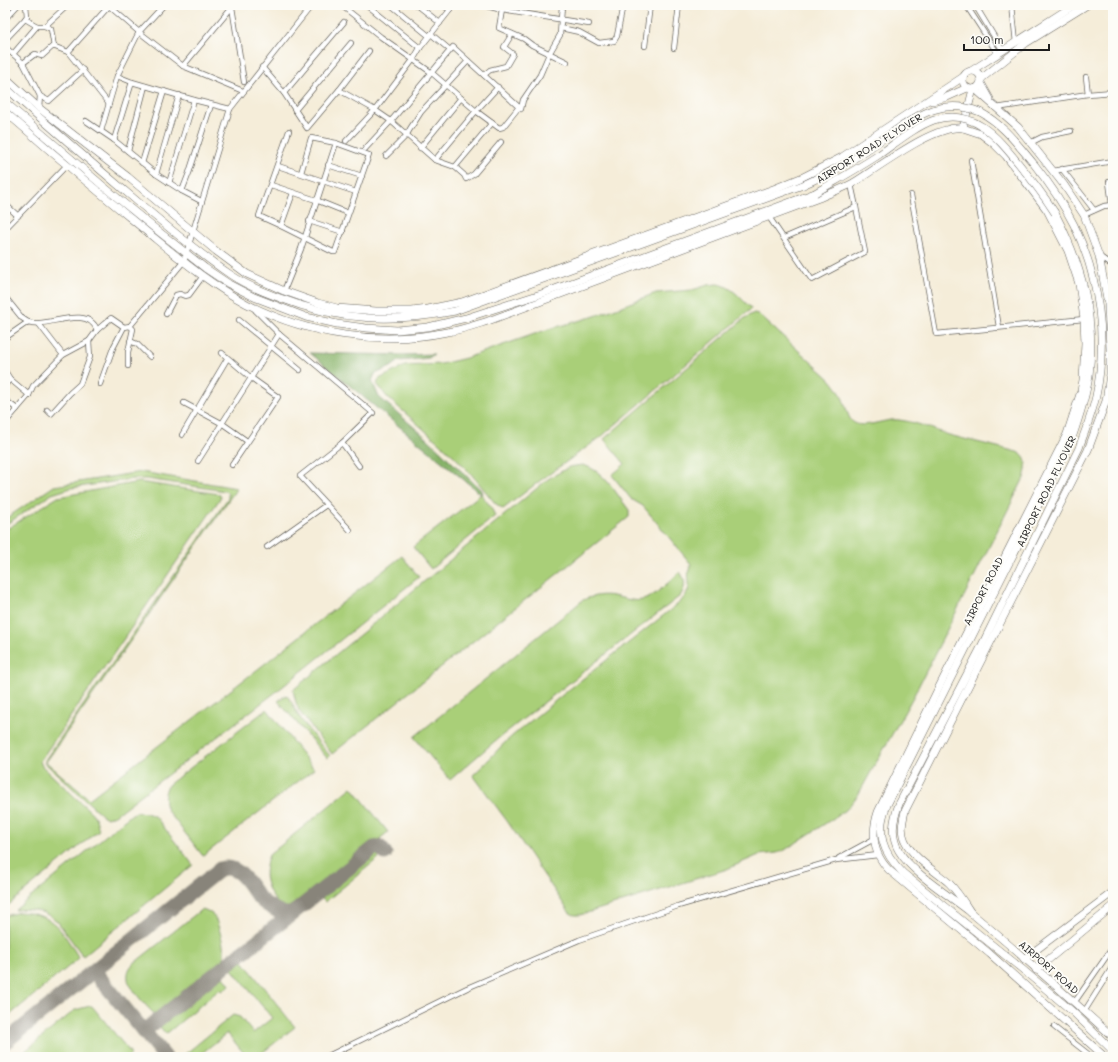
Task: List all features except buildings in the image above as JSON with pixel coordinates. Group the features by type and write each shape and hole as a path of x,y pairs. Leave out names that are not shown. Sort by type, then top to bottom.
{"main road":[{"path":"926,102 947,97 974,86 1017,46 1074,5"},
{"path":"6,88 189,244 212,262 248,285 316,311 350,317 413,318 455,312 777,191 842,157 963,78 966,73 1000,52 1017,46 1087,5"},
{"path":"960,128 974,86 976,72 971,71"},
{"path":"5,77 39,108 128,177 241,270 284,291 337,308 376,311 428,309 462,302 777,191"},
{"path":"963,78 963,83 974,86 1018,127 1053,171 1084,215 1099,256 1108,304 1112,373 1106,401 1088,450 904,811 902,831 904,840 915,855 962,897 971,913"},
{"path":"17,88 21,101"},
{"path":"5,102 184,262 223,290 254,307 304,326 336,333 386,338 412,337 447,332 488,321 770,214"},
{"name":"AIRPORT ROAD FLYOVER","path":"777,191 803,185 838,168 924,113 941,107 966,107 980,112 997,123 1009,134 1042,175 1065,209 1082,243 1089,265 1096,293 1100,325 1101,358 1096,396 1090,417 1079,448 979,651 894,816 894,840 907,862 971,913"},
{"path":"5,112 67,165 90,179 205,268 244,292 280,308 306,317 337,324 397,330 428,327 466,318 544,293 819,198 851,184 929,135 960,128 981,134 994,144 1006,156 1047,210 1068,252 1079,284 1088,354 1082,385 1069,430 937,691 878,812 874,822 874,839 878,855 889,870 990,954 1105,1057"},
{"name":"AIRPORT ROAD FLYOVER","path":"770,214 851,173 916,129 929,122 959,117 981,125 1001,142 1028,175 1046,199 1065,233 1078,264 1085,289 1090,340 1088,354"},
{"name":"AIRPORT ROAD","path":"1088,354 1087,384 1072,438 887,805 883,814 882,834 886,852 892,862 903,873 1073,1012 1113,1051"},
{"path":"1024,959 1113,892"},
{"path":"1036,970 1113,906"},
{"name":"AIRPORT ROAD","path":"971,913 1113,1037"}],"street":[{"path":"5,19 18,5"},
{"path":"5,40 27,16 27,5"},
{"path":"45,26 68,5"},
{"path":"68,52 108,5 139,32 184,66 243,92"},
{"path":"101,131 117,76 139,32 164,5"},
{"path":"6,421 29,395 33,386 63,355 89,341 96,330 111,318 124,327 130,326 184,262 201,201 230,109 312,5"},
{"path":"341,5 413,60 432,72 476,111 501,128 519,107 521,109 523,100 540,75 549,54 560,35 562,19 561,5"},
{"path":"367,5 420,48"},
{"path":"391,5 450,50"},
{"path":"417,5 440,23"},
{"path":"444,5 450,10"},
{"path":"346,141 375,110 413,60 420,48 454,5"},
{"path":"483,5 502,10 589,24"},
{"path":"561,28 579,32 599,43 614,41 617,36 623,5"},
{"path":"645,46 650,5"},
{"path":"674,48 679,5"},
{"path":"966,5 1000,52"},
{"path":"975,5 1000,52"},
{"path":"1012,5 1017,46"},
{"path":"184,66 231,6"},
{"path":"231,6 244,82"},
{"path":"502,10 499,28 524,39 532,45 567,62"},
{"path":"25,19 37,26 45,26 52,30 54,47"},
{"path":"284,93 344,22"},
{"path":"13,54 37,26"},
{"path":"484,75 490,70 506,66 513,54 504,47 512,34"},
{"path":"295,110 351,42"},
{"path":"5,47 23,63 40,96 39,108"},
{"path":"54,47 68,52 109,104"},
{"path":"23,63 35,54 42,56 54,47"},
{"path":"365,149 391,121 453,47 519,107"},
{"path":"262,67 284,93 307,128 369,51"},
{"path":"386,156 406,136 421,112 468,61"},
{"path":"40,96 49,101 83,70"},
{"path":"117,76 145,86 230,109"},
{"path":"1086,77 1088,94"},
{"path":"114,140 132,82"},
{"path":"128,151 145,86"},
{"path":"435,160 498,87"},
{"path":"339,90 375,110 391,121 406,136 435,160 455,167 464,174 466,179 474,174 501,142"},
{"path":"142,163 164,91"},
{"path":"996,108 1088,94 1113,92"},
{"path":"156,174 179,95"},
{"path":"420,148 461,98"},
{"path":"169,182 194,100"},
{"path":"182,191 189,174 211,105"},
{"path":"86,121 114,140 156,174 182,191 201,201"},
{"path":"455,167 492,123"},
{"path":"289,131 278,166 259,216 335,252 369,155 336,143 311,138 300,173"},
{"path":"1030,143 1042,137 1071,131"},
{"path":"284,291 304,238 336,143"},
{"path":"971,160 998,327"},
{"path":"1053,171 1113,161"},
{"path":"5,229 67,165"},
{"path":"328,165 362,176"},
{"path":"278,166 356,192"},
{"path":"1062,169 1094,210"},
{"path":"1084,215 1104,206 1112,205 1109,182"},
{"path":"770,214 812,280 865,252 851,184"},
{"path":"271,185 316,200 348,213"},
{"path":"282,226 293,193"},
{"path":"910,195 936,334 1084,318"},
{"path":"6,206 18,216"},
{"path":"784,238 856,207"},
{"path":"309,221 343,232"},
{"path":"1099,256 1113,266"},
{"path":"166,314 176,295 189,295 203,276"},
{"path":"5,297 22,318 28,322 39,324 75,317 88,320 94,324 96,330"},
{"path":"5,305 9,301"},
{"path":"254,307 256,311 279,334 372,414 342,443 300,476 350,530"},
{"path":"239,320 270,347 300,370"},
{"path":"5,338 28,322"},
{"path":"39,324 63,355"},
{"path":"128,366 128,352 133,329 130,326"},
{"path":"100,384 113,348 124,327"},
{"path":"198,461 250,377 279,334"},
{"path":"47,410 51,414 80,384 90,357 89,341"},
{"path":"130,341 137,344 150,357"},
{"path":"222,353 227,359 278,397 247,441 232,466"},
{"path":"182,435 195,410 227,359"},
{"path":"5,371 10,379 29,395"},
{"path":"5,385 10,379"},
{"path":"5,400 17,409"},
{"path":"184,403 222,424 247,441"},
{"path":"342,443 359,466"},
{"path":"267,547 326,505"},
{"path":"836,860 874,839"},
{"path":"326,1057 467,988 579,940 678,906 836,860 878,855"},
{"path":"1074,1003 1113,947"},
{"path":"1084,1012 1113,966"},
{"path":"1054,1028 1092,1057"}],"green space":[{"path":"717,284 727,287 740,297 751,308 750,310 601,437 503,509 495,503 454,456 387,397 377,384 379,379 405,366 441,364 466,358 546,330 595,316 656,293 692,290"},
{"path":"754,313 758,314 830,379 840,392 853,422 863,425 894,420 912,422 949,435 1017,452 1024,457 1026,463 1024,478 913,697 858,795 846,810 785,850 777,853 759,855 727,869 587,913 573,915 569,912 507,821 473,775 511,737 684,598 689,588 688,575 691,564 643,506 631,499 612,475 625,464 604,439 745,318"},
{"path":"310,353 401,355 434,354 429,358 399,361 391,367 375,374 372,381 379,397 429,440 480,489 482,493 481,494"},
{"path":"582,465 596,471 607,481 629,510 629,517 332,754 299,711 293,690 548,479 569,467"},
{"path":"141,472 237,488 46,762 89,799 402,556 419,577 276,692 115,815 107,818 45,763 45,760 228,498 228,493 225,491 147,479 133,479 71,488 52,494 5,525 5,519 54,486"},
{"path":"139,482 219,494 221,497 40,761 42,766 92,813 96,819 99,830 5,908 5,530 58,497"},
{"path":"481,494 491,507 495,516 431,569 413,547"},
{"path":"680,572 684,584 680,596 495,741 450,780 414,737 583,600 594,596 605,595 634,600 646,599 659,591"},
{"path":"286,695 306,726 330,756 327,758 278,701"},
{"path":"267,709 314,769 203,856 167,810 165,794 168,785"},
{"path":"352,787 388,832 299,905 287,908 280,907 271,894 266,882 265,869 269,855"},
{"path":"137,812 147,813 156,817 193,865 83,956 57,921 38,911 27,909 15,910 132,814"},
{"path":"378,853 381,856 325,902 320,896 372,854"},
{"path":"202,909 208,911 215,918 221,935 224,956 223,961 213,971 155,1014 131,987 128,979 129,969 133,964"},
{"path":"19,912 31,913 49,920 62,932 79,958 5,1019 5,916"},
{"path":"242,960 295,1027 257,1057 247,1057 227,1033 197,1057 186,1057 184,1055 233,1015 240,1017 253,1033 272,1018 231,968"},
{"path":"221,973 230,985 222,991 220,989 166,1034 160,1027 162,1022"},
{"path":"92,1006 130,1052 131,1054 128,1057 18,1057 75,1010"}],"taxiway":[{"path":"5,1042 220,869 227,868 239,872 264,903 280,912 289,914 293,913 374,848 380,847 385,853"},
{"path":"144,1031 293,913"},
{"path":"94,971 165,1057"}]}
